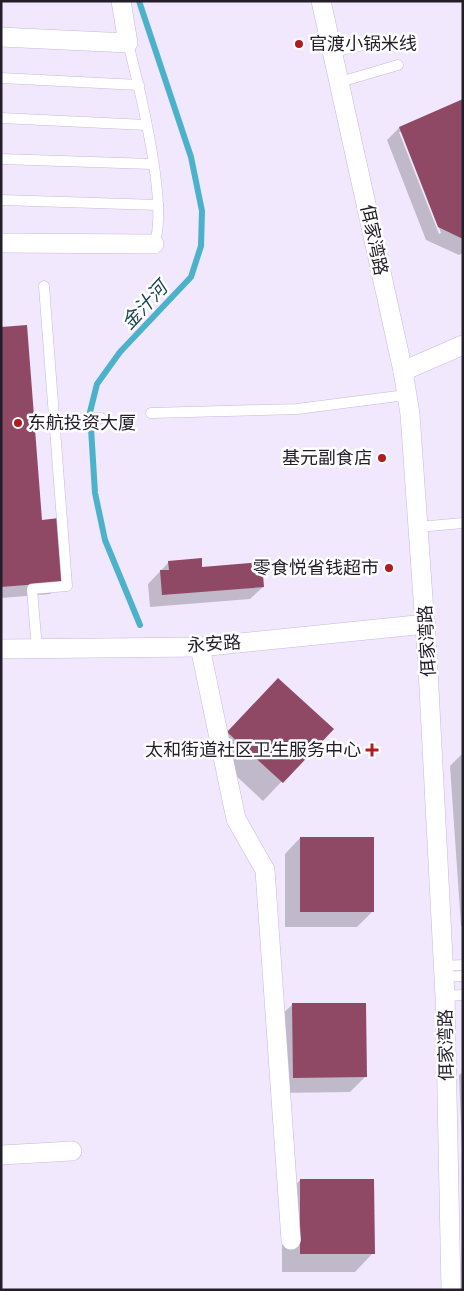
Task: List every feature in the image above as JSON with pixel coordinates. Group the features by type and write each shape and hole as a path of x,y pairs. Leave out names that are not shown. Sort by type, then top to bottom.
{"street":[{"path":"1,37 128,44 121,1"},
{"name":"佴家湾路","path":"321,1 334,52 403,371 406,395 426,624 448,983 451,1290"},
{"path":"1,243 154,244"},
{"path":"403,371 463,345"},
{"name":"永安路","path":"1,649 200,647 426,624"},
{"path":"200,647 236,819 265,870 291,1240"},
{"path":"1,1155 72,1152"}],"lane":[{"path":"128,44 139,85 158,205 158,233 154,244"},
{"path":"334,52 364,45"},
{"path":"340,82 398,65"},
{"path":"1,78 139,85"},
{"path":"1,118 146,125"},
{"path":"1,159 152,164"},
{"path":"1,200 158,205"},
{"path":"36,649 32,589 67,586 44,286"},
{"path":"151,412 298,409 406,395"},
{"path":"79,419 101,418"},
{"path":"418,528 463,523"},
{"path":"448,983 463,965"},
{"path":"448,983 463,976"}],"building":[{"path":"463,99 463,239 438,227 399,127"},
{"name":"东航投资大厦","path":"27,325 42,520 59,518 64,582 1,587 1,327"},
{"path":"202,558 202,567 262,562 264,587 162,595 160,570 169,570 168,561"},
{"path":"278,678 334,729 283,783 227,732"},
{"path":"300,837 374,837 374,912 300,912"},
{"path":"292,1003 366,1003 367,1077 293,1078"},
{"path":"300,1179 374,1179 375,1254 300,1254"}],"waterway":[{"name":"金汁河","path":"139,1 191,157 202,211 201,246 191,277 120,352 97,384 90,412 95,493 105,540 140,625"}],"place":[{"name":"官渡小锅米线","path":"299,44"},
{"name":"东航投资大厦","path":"18,423"},
{"name":"基元副食店","path":"382,458"},
{"name":"零食悦省钱超市","path":"389,568"},
{"name":"太和街道社区卫生服务中心","path":"372,750"}]}
